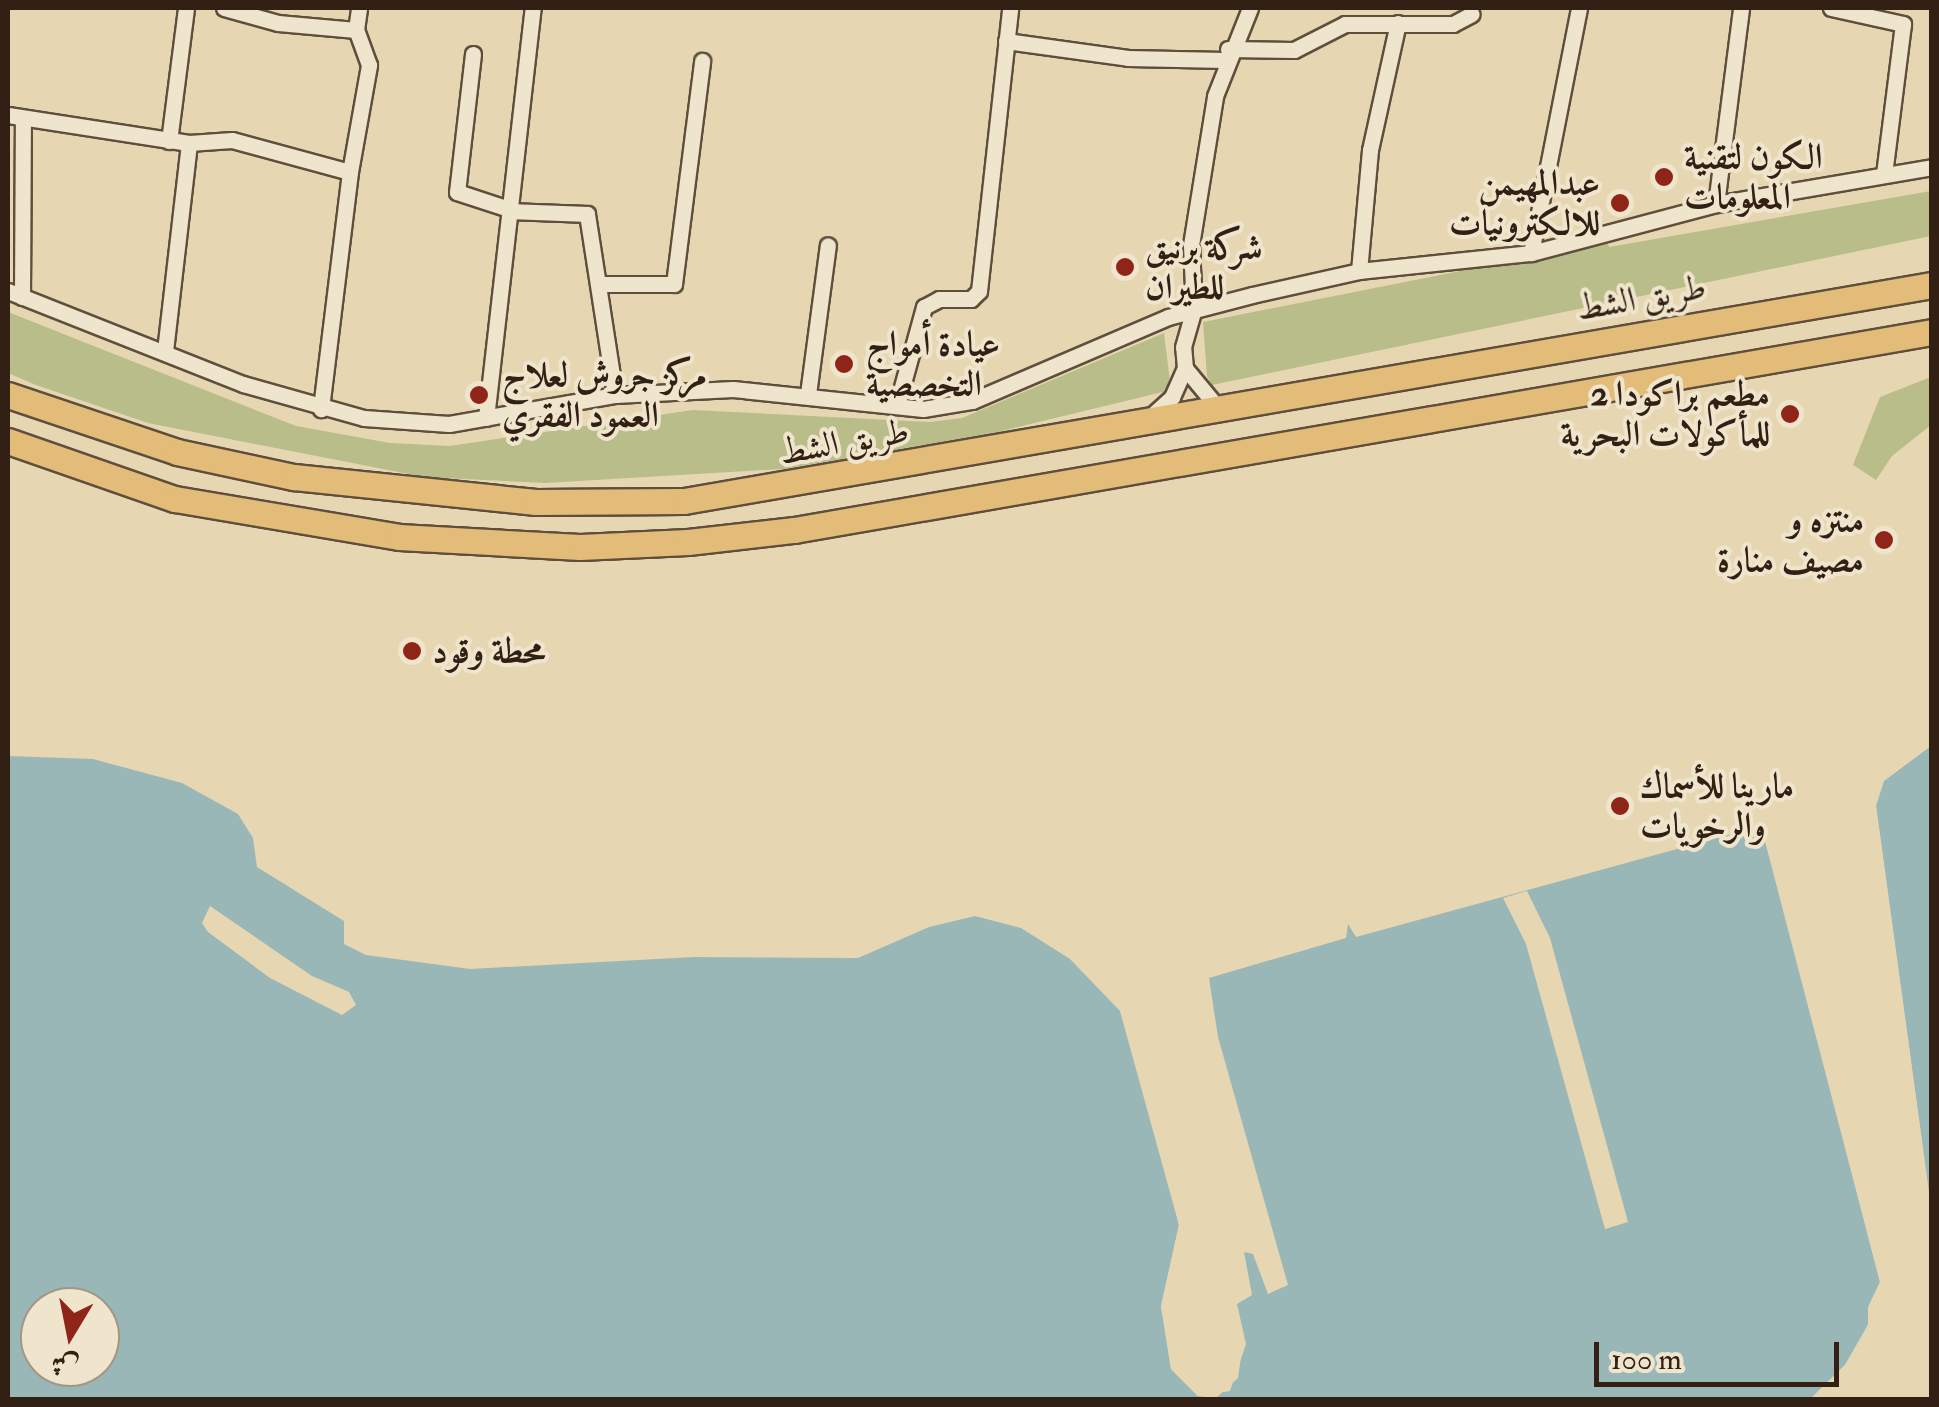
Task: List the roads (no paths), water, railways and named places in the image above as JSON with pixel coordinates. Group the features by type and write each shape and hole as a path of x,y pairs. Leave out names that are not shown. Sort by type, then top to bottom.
{"highway":[{"name":"طريق الشط","path":"8,395 177,452 294,477 536,502 666,502 752,493 1932,285"},
{"path":"8,441 175,499 400,536 580,547 688,542 794,530 1932,332"}],"street":[{"path":"169,141 186,8"},
{"path":"224,8 278,23 356,30"},
{"path":"321,409 350,172 369,64 356,30 359,8"},
{"path":"486,418 533,8"},
{"path":"897,405 924,307 939,299 970,299 979,291 1010,8"},
{"path":"1221,411 1185,368 1183,347 1194,308 1197,198 1227,55 1250,8"},
{"path":"1531,254 1579,8"},
{"path":"1716,204 1741,8"},
{"path":"1831,8 1904,24 1884,174"},
{"path":"1006,41 1128,58 1227,55 1294,50 1345,24 1453,24 1472,14"},
{"path":"1359,271 1370,150 1398,24"},
{"path":"472,54 457,192 509,210 584,210 601,284 614,395"},
{"path":"601,284 674,284 702,61"},
{"path":"350,172 232,140 169,141 15,118 15,294 321,409 410,424 486,418 614,395 732,389 897,405 972,401 1194,308 1359,271 1531,254 1716,204 1932,166"},
{"path":"165,351 189,143"},
{"path":"808,394 828,245"},
{"path":"1159,320 1183,347"},
{"path":"1133,426 1161,409 1185,368"}],"water":[{"path":"1931,746 1931,1207 1876,806 1884,781"},
{"path":"8,756 93,759 182,783 238,814 253,838 257,867 344,921 344,944 366,955 470,969 694,957 858,958 929,927 975,916 1021,928 1070,959 1120,1011 1179,1225 1161,1306 1171,1369 1198,1396 1230,1391 1246,1344 1237,1304 1252,1295 1244,1252 1253,1254 1268,1294 1288,1285 1218,1037 1209,978 1346,938 1348,924 1356,937 1761,826 1880,1282 1868,1307 1870,1321 1845,1365 1810,1400 8,1399"}],"place":[{"name":"الكون لتقنية المعلومات","path":"1664,177"},
{"name":"عبدالمهيمن للالكترونيات","path":"1620,203"},
{"name":"شركة برنيق للطيران","path":"1125,267"},
{"name":"عيادة أمواج التخصصية","path":"844,364"},
{"name":"مركز جروش لعلاج العمود الفقري","path":"479,395"},
{"name":"مطعم براكودا 2 للمأكولات البحرية","path":"1790,414"},
{"name":"منتزه و مصيف منارة","path":"1884,540"},
{"name":"محطة وقود","path":"412,651"},
{"name":"مارينا للأسماك والرخويات","path":"1620,806"}]}
